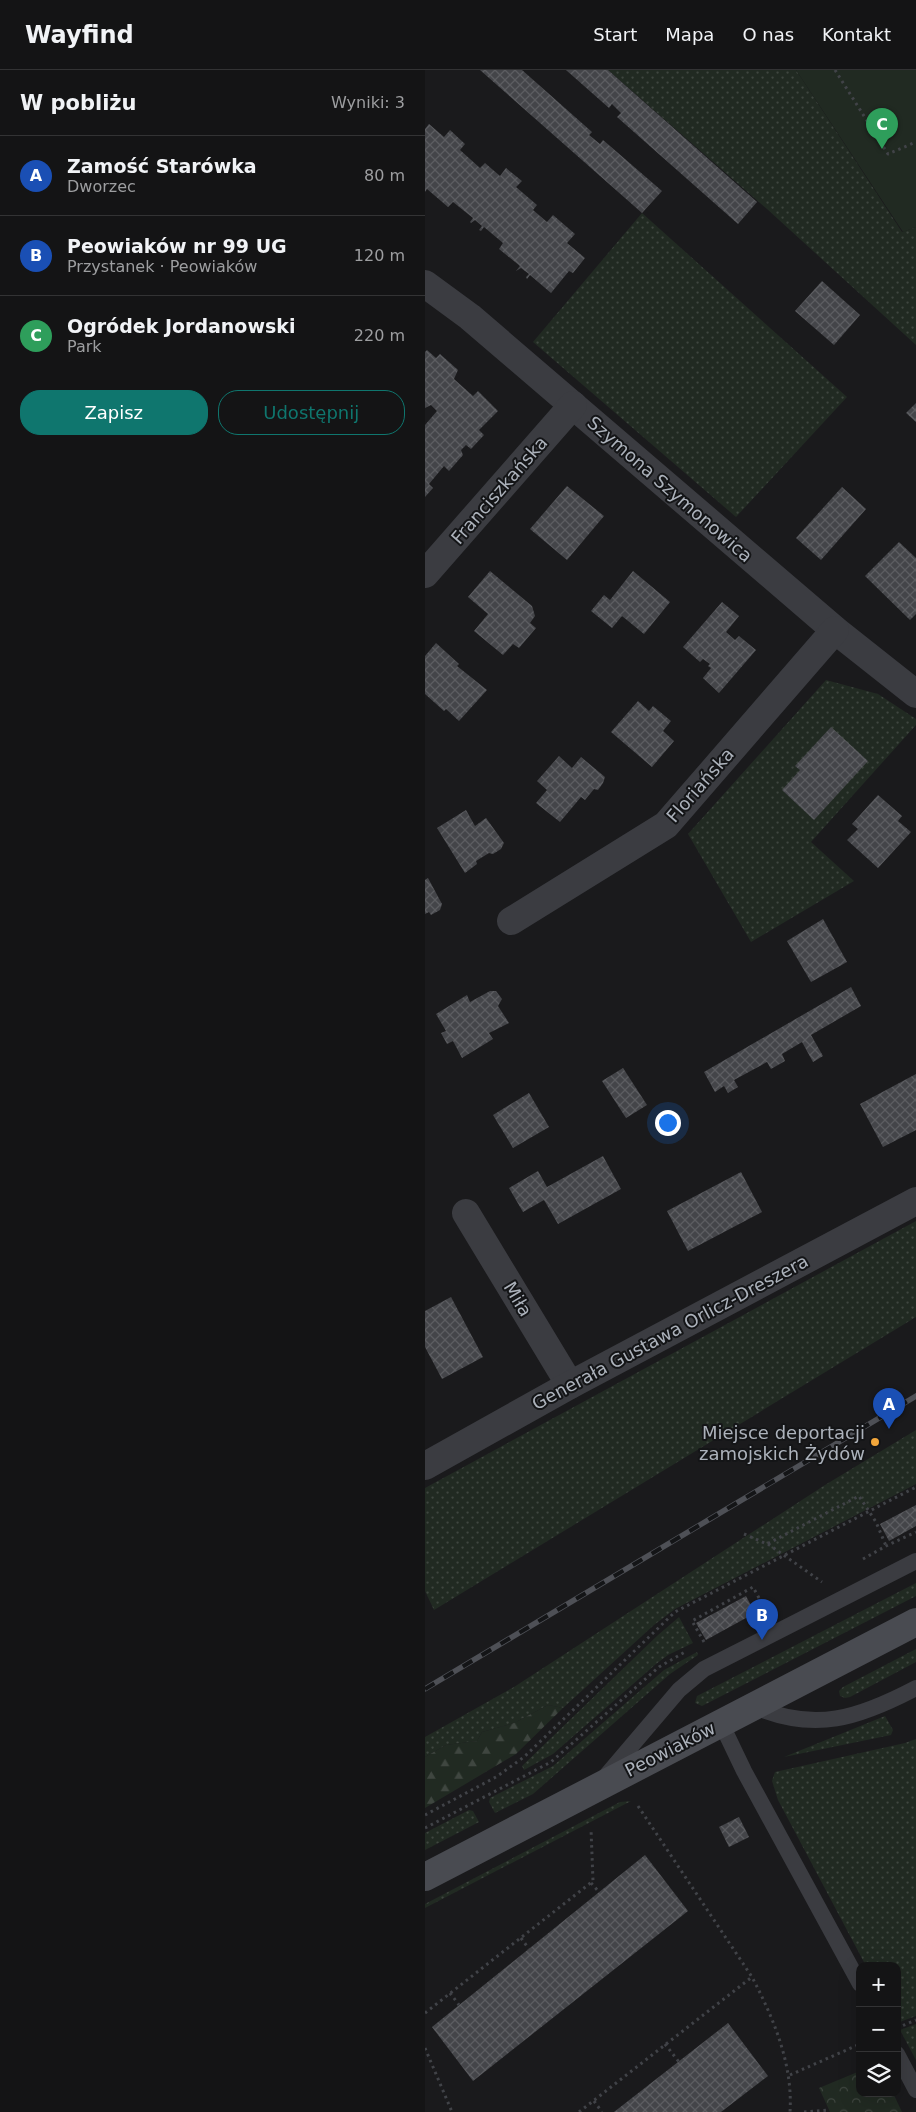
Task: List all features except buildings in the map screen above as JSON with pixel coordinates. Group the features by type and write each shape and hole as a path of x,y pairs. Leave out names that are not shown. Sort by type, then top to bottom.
{"street":[{"name":"Szymona Szymonowica","path":"425,284 470,316 835,630 916,694"},
{"name":"Franciszkańska","path":"425,574 573,405"},
{"name":"Floriańska","path":"511,921 666,825 835,630"},
{"name":"Generała Gustawa Orlicz-Dreszera","path":"425,1466 570,1385 916,1201"},
{"name":"Miła","path":"466,1213 570,1385"},
{"name":"Peowiaków","path":"425,1877 916,1622"}],"lane":[{"path":"596,1787 679,1690 704,1669 916,1562"},
{"path":"753,1706 775,1716 817,1721 835,1719 873,1708 916,1688"},
{"path":"721,1723 744,1771 856,1977"},
{"path":"901,2062 916,2090"}],"path":[{"path":"835,70 888,154 916,142"},
{"path":"425,1815 496,1777 524,1757 675,1612 916,1487"},
{"path":"767,1544 859,1496 869,1511 886,1546"},
{"path":"744,1534 767,1544 822,1582"},
{"path":"704,1643 692,1621 753,1587 766,1611"},
{"path":"425,1828 476,1800"},
{"path":"638,1806 752,1978 770,2016 789,2075 790,2112"},
{"path":"425,2013 593,1881 591,1829"},
{"path":"591,1883 599,1892"},
{"path":"521,1938 529,1949"},
{"path":"579,2112 752,1978"},
{"path":"450,1993 459,2005"},
{"path":"901,2026 916,2020"},
{"path":"665,2044 679,2062"},
{"path":"789,2075 856,2046"},
{"path":"425,2048 452,2112"},
{"path":"594,2101 601,2112"},
{"path":"804,2112 829,2110"}],"green space":[{"path":"608,70 796,70 902,232 916,227 916,345 767,209"},
{"path":"796,70 916,70 916,227 903,232"},
{"path":"642,213 847,397 736,517 533,342"},
{"path":"826,680 878,694 916,719 916,725 811,842 854,881 751,942 688,834"},
{"path":"916,1221 916,1317 434,1610 425,1591 425,1488"},
{"path":"916,1430 916,1484 675,1609 654,1625 563,1708 548,1705 514,1723 482,1732 477,1741 446,1745 425,1757 425,1737 514,1687 825,1485"},
{"path":"916,1583 916,1596 702,1706 695,1703 697,1696"},
{"path":"679,1617 693,1643 668,1655 656,1664 553,1754 524,1770 522,1766"},
{"path":"916,1649 916,1662 850,1697 840,1696 839,1691 843,1687"},
{"path":"697,1652 698,1655 670,1674 533,1794 495,1813 489,1802 490,1798 553,1766 664,1670"},
{"path":"548,1705 563,1708 516,1754 425,1808 425,1757 446,1745 477,1741 482,1732 514,1723"},
{"path":"885,1716 893,1730 891,1735 784,1757"},
{"path":"916,1739 916,2016 901,2022 901,1962 864,1962 778,1800 772,1781 775,1772"},
{"path":"631,1801 425,1908 425,1904 620,1802"},
{"path":"469,1810 473,1811 479,1822 425,1850 425,1833"},
{"path":"916,2024 916,2060 901,2032 901,2030"},
{"path":"856,2073 856,2097 895,2097 902,2112 830,2112 819,2088"}],"railway":[{"path":"425,1689 916,1396"}],"place":[{"name":"Ogródek Jordanowski","path":"882,149"},
{"name":"Zamość Starówka","path":"889,1429"},
{"name":"Miejsce deportacji zamojskich Żydów","path":"875,1442"},
{"name":"Peowiaków nr 99 UG","path":"762,1640"}]}
